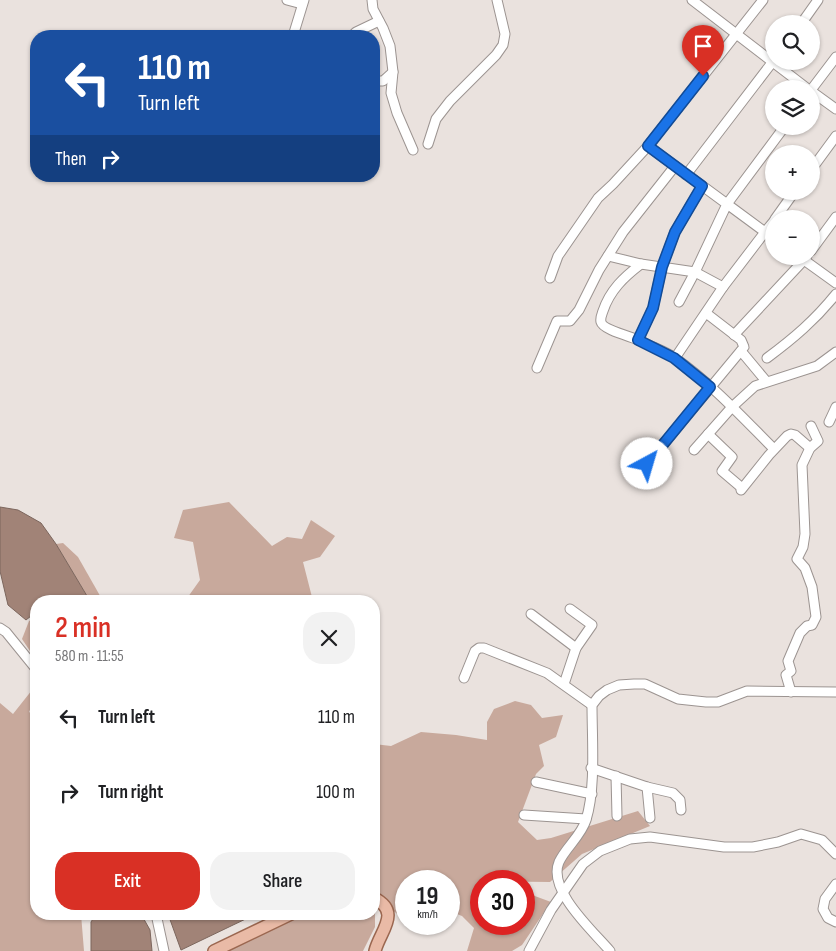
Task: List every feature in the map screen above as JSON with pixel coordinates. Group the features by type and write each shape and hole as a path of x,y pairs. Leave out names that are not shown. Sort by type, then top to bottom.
{"main road":[{"path":"375,951 388,922 386,907 380,902"},
{"path":"214,951 279,920"}],"street":[{"path":"287,0 303,2 295,30"},
{"path":"372,0 372,9 390,46 393,72 391,94 413,150"},
{"path":"428,144 436,119 450,101 496,55 503,45 505,34 497,0"},
{"path":"692,0 765,55"},
{"path":"550,278 558,256 598,198 648,146 763,0"},
{"path":"807,15 818,0"},
{"path":"360,30 379,21"},
{"path":"818,80 836,57"},
{"path":"686,175 766,70"},
{"path":"784,70 797,80"},
{"path":"380,81 393,72"},
{"path":"820,98 836,110"},
{"path":"679,302 727,204 778,135"},
{"path":"820,158 836,136"},
{"path":"648,146 765,232 723,287 674,358"},
{"path":"538,368 557,321 570,322 579,310 590,286 623,232 675,166"},
{"path":"638,340 653,308 662,267 675,232 702,186"},
{"path":"782,210 789,200"},
{"path":"820,239 836,217"},
{"path":"608,256 641,264 695,272 723,287"},
{"path":"641,264 616,286 606,303 600,319 604,326 674,358 732,407 774,449"},
{"path":"734,335 798,265"},
{"path":"813,265 836,283"},
{"path":"768,358 798,336 813,322 836,294"},
{"path":"647,464 741,351 743,342 706,313"},
{"path":"741,351 766,381"},
{"path":"694,450 732,407 755,386 817,366 836,352"},
{"path":"829,422 836,407"},
{"path":"791,692 786,675 791,671 788,661 800,633 807,626 812,625 816,617 812,587 805,568 797,559 803,547 805,534 802,465 810,448 818,440 811,426"},
{"path":"708,434 732,458 722,471 741,489 774,449 791,434 795,435 810,448"},
{"path":"564,684 576,648 592,625 570,609"},
{"path":"531,614 576,648"},
{"path":"0,628 6,632 30,662"},
{"path":"464,678 475,651 479,648 530,665 564,684 570,691 592,706"},
{"path":"610,951 574,910 559,884 558,868 559,862 575,840 586,819 592,794 592,706 599,696 607,690 634,684 645,684 678,699 706,702 718,702 748,691 836,692"},
{"path":"592,768 676,795 680,800 681,810"},
{"path":"616,776 618,816"},
{"path":"536,782 592,794"},
{"path":"647,787 650,818"},
{"path":"524,815 586,819"},
{"path":"529,951 551,910 583,864 600,851 630,839 650,837 724,847 752,847 778,842 801,834 822,840 836,854"},
{"path":"836,884 825,899 823,909 828,918 836,922"},
{"path":"157,920 164,951"}],"shaded area":[{"path":"229,502 272,546 287,537 302,539 311,520 335,536 320,557 303,562 311,595 189,595 200,580 193,542 174,538 183,510"},
{"path":"0,507 18,510 41,523 86,595 30,595 30,617 26,620 8,605 0,571"},
{"path":"63,543 78,557 100,595 86,595 56,544"},
{"path":"30,621 30,651 22,639"},
{"path":"30,693 30,920 81,920 84,951 0,951 0,703 13,714"},
{"path":"515,701 531,705 542,718 563,715 556,737 539,745 544,766 536,774 518,822 537,840 551,838 638,811 650,826 582,854 550,882 535,882 535,870 470,870 470,924 460,915 460,870 395,870 395,912 380,900 380,745 391,746 421,732 487,740 487,722 494,709"},
{"path":"535,896 551,902 535,926"},
{"path":"92,920 144,920 150,930 152,951 91,951"},
{"path":"170,920 244,920 181,950"},
{"path":"285,920 375,920 375,927 363,951 224,951 259,936"},
{"path":"472,935 529,935 522,945 512,951 467,951"}],"route":[{"path":"647,464 710,387 674,358 638,340 653,308 662,267 675,232 702,186 648,146 703,76"}]}
